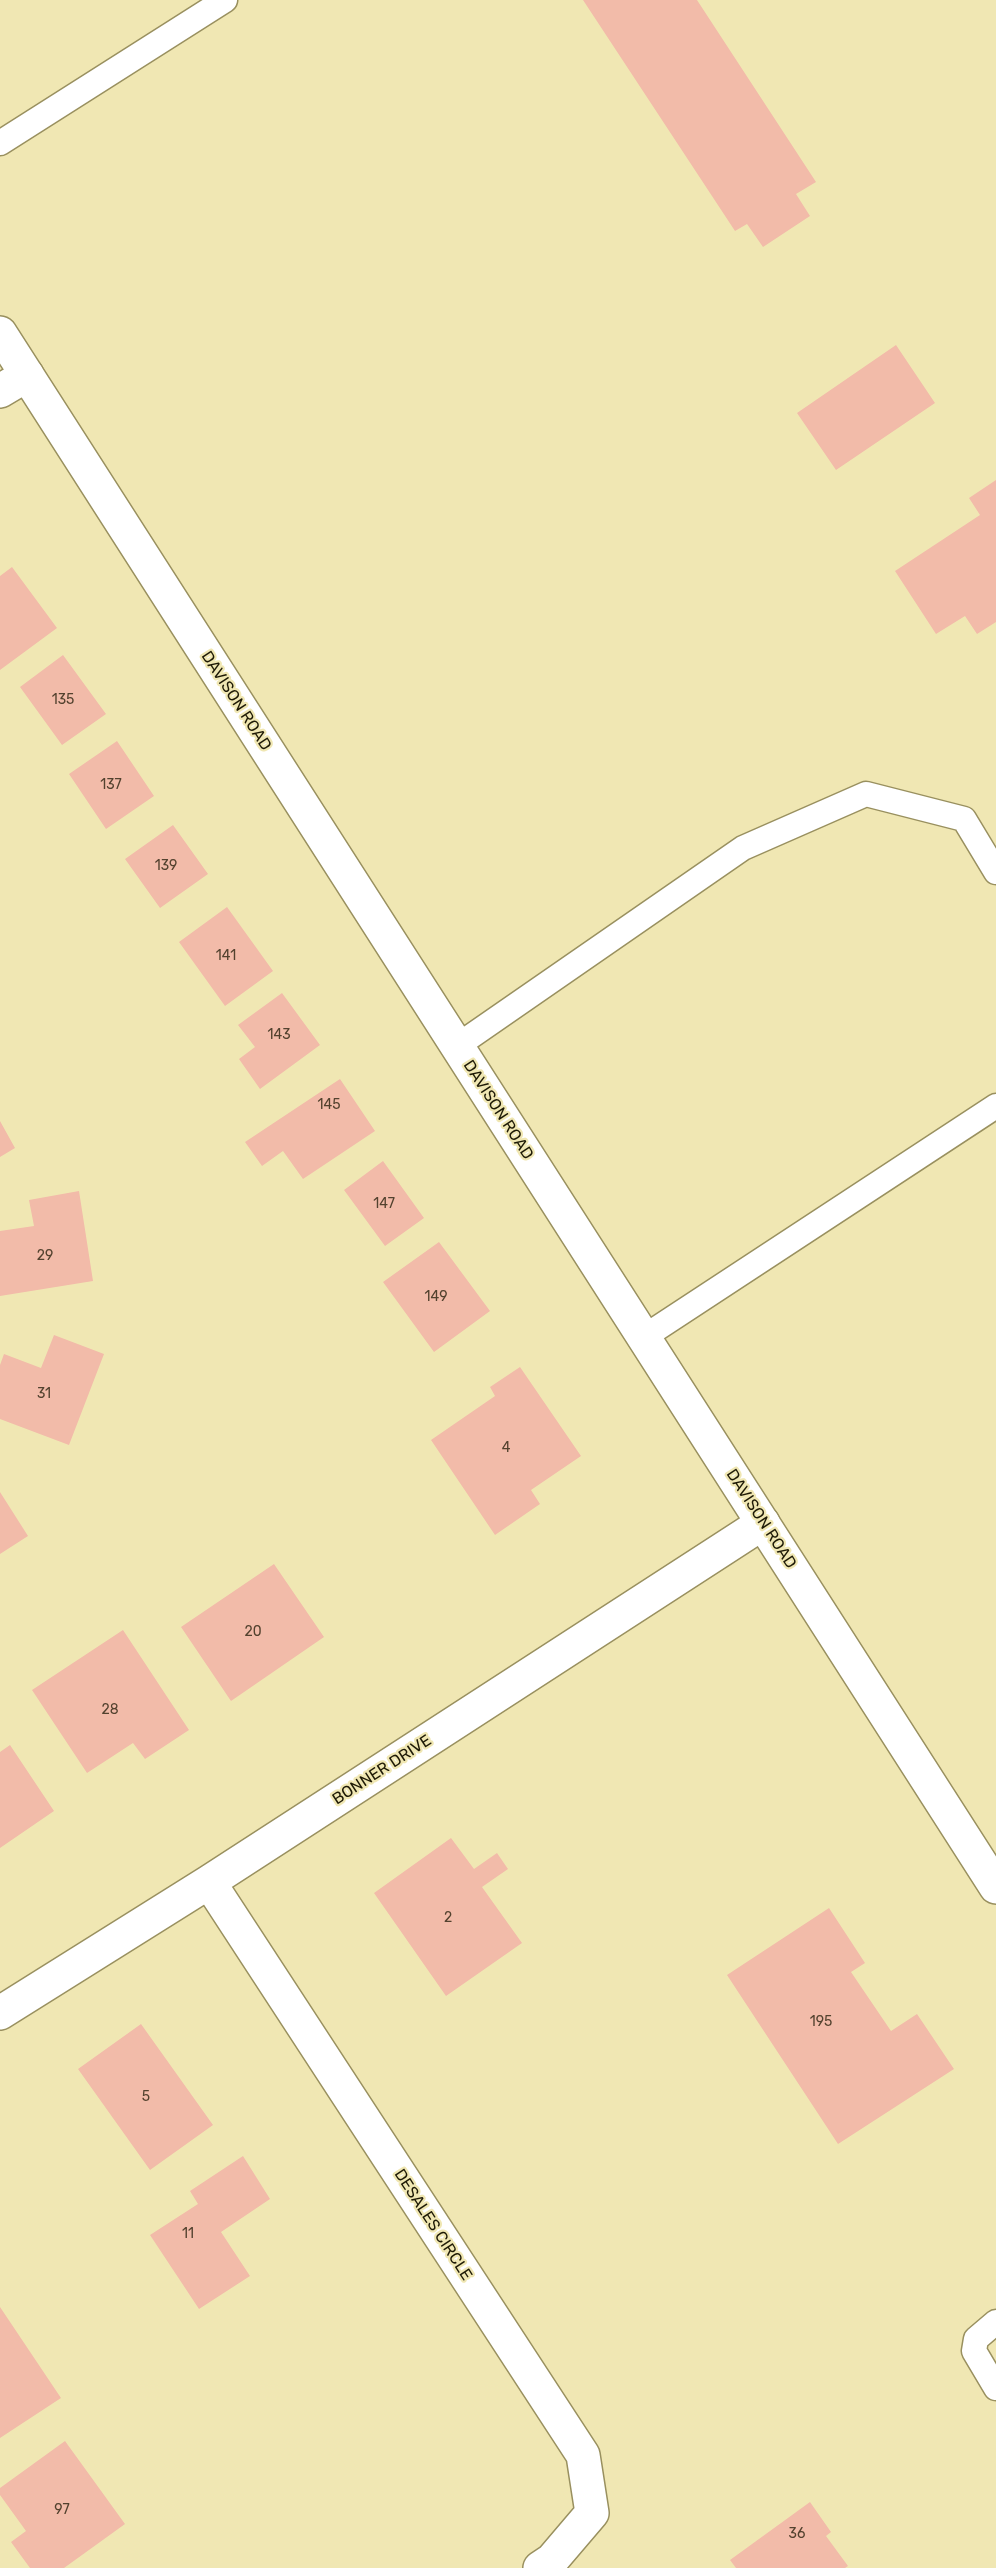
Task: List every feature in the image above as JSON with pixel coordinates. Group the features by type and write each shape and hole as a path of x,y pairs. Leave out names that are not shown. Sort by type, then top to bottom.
{"street":[{"name":"DAVISON ROAD","path":"0,333 14,383 457,1046 996,1887"},
{"name":"BONNER DRIVE","path":"0,2013 209,1882 763,1523"},
{"name":"DESALES CIRCLE","path":"209,1882 583,2455 592,2513 552,2560 540,2568"}],"lane":[{"path":"0,143 225,0"},
{"path":"457,1046 743,848 866,794 964,819 996,872"},
{"path":"644,1337 996,1106"},
{"path":"996,2322 976,2339 974,2352 996,2388"}],"building":[{"path":"583,0 697,0 816,182 796,194 810,216 763,247 747,224 735,231"},
{"path":"896,345 935,403 836,470 797,413"},
{"path":"996,480 996,622 977,634 965,616 936,634 895,571 980,515 969,498"},
{"path":"12,567 57,628 0,670 0,576"},
{"path":"63,655 106,714 62,745 20,687"},
{"path":"117,741 154,796 106,829 69,774"},
{"path":"173,825 208,874 160,908 125,859"},
{"path":"227,907 273,971 225,1006 179,942"},
{"path":"282,993 320,1045 260,1089 239,1059 255,1047 238,1025"},
{"path":"340,1079 375,1131 303,1179 283,1151 262,1166 245,1142"},
{"path":"0,1121 15,1148 0,1157"},
{"path":"383,1161 424,1218 385,1246 344,1190"},
{"path":"79,1191 93,1281 0,1296 0,1231 34,1226 29,1200"},
{"path":"439,1242 490,1311 434,1352 383,1282"},
{"path":"54,1335 104,1354 69,1445 0,1419 0,1365 4,1354 41,1368"},
{"path":"520,1367 581,1456 531,1490 540,1504 495,1535 431,1440 495,1396 490,1387"},
{"path":"0,1492 28,1536 0,1554"},
{"path":"274,1564 324,1637 231,1701 181,1627"},
{"path":"123,1630 189,1730 145,1759 133,1743 87,1773 32,1690"},
{"path":"10,1745 54,1811 0,1848 0,1752"},
{"path":"451,1838 474,1869 497,1853 508,1869 482,1887 522,1943 446,1996 374,1893"},
{"path":"829,1908 865,1963 851,1972 891,2031 917,2014 954,2069 838,2144 727,1975"},
{"path":"141,2024 213,2125 150,2170 78,2069"},
{"path":"243,2156 270,2199 221,2232 250,2276 199,2309 150,2235 198,2204 190,2191"},
{"path":"0,2307 61,2398 0,2438"},
{"path":"65,2441 125,2524 64,2568 30,2568 11,2542 26,2531 0,2495 0,2488"},
{"path":"810,2502 831,2532 826,2536 848,2566 845,2568 736,2568 730,2560"}]}
